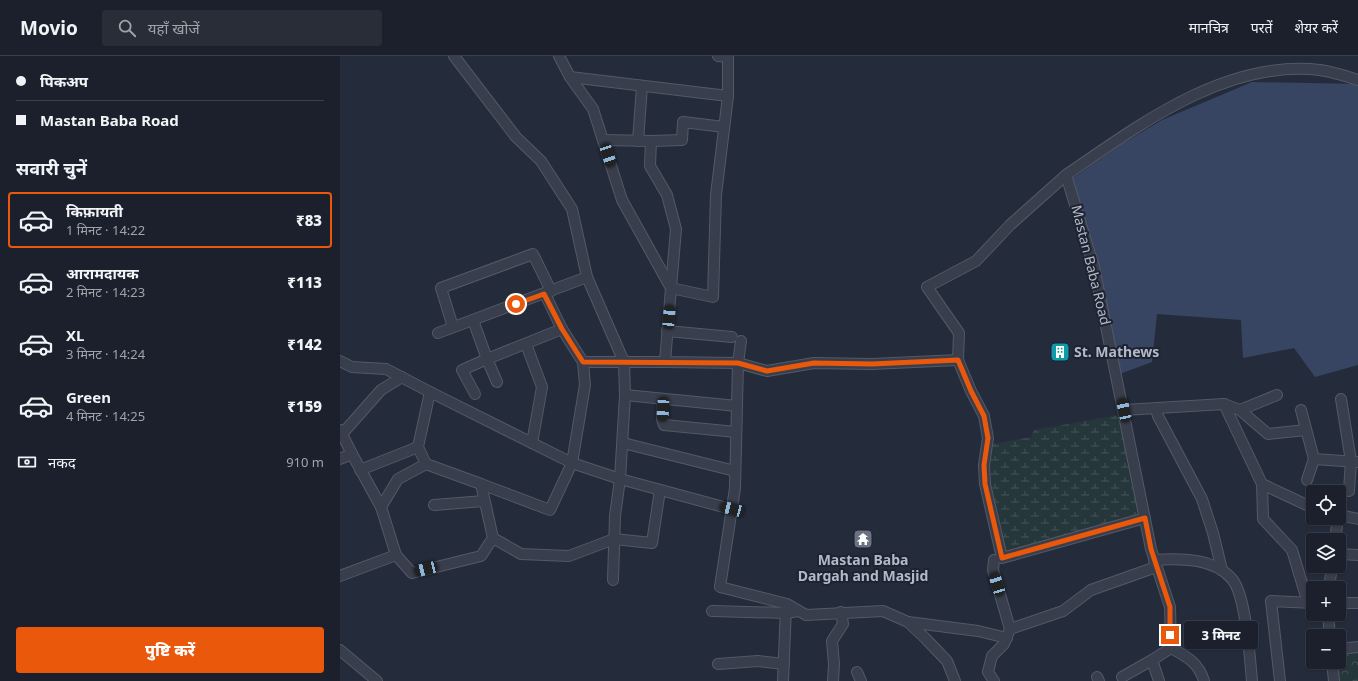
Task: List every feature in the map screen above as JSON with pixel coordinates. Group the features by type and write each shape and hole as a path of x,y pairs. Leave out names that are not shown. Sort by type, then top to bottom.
{"street":[{"path":"454,56 516,137 541,162 572,209 587,277 624,362 625,396 623,443 614,539 612,580"},
{"path":"559,56 570,77 593,109 622,200 671,288 713,297 716,195 728,96 728,57 718,56"},
{"path":"1145,518 1002,558 985,484 984,465 988,438 984,416 971,391 958,360 959,333 927,287 976,261 1010,225 1066,175 1127,133 1177,103 1247,74 1281,70 1320,70 1358,80"},
{"path":"570,77 728,96"},
{"path":"638,141 642,86"},
{"path":"603,140 682,140 683,122 724,127"},
{"path":"651,141 650,166 667,195 676,229 665,362"},
{"name":"Mastan Baba Road","path":"1066,175 1094,267 1155,564 1170,607 1171,648"},
{"path":"430,392 418,447 426,464 550,510 572,463 585,385 583,362 562,329 533,254 441,288 453,327"},
{"path":"438,333 548,293 587,277"},
{"path":"473,320 497,382"},
{"path":"475,394 462,370 562,329"},
{"path":"667,331 736,339 738,363 735,471 732,509 720,587 786,609 798,611 806,615 883,611 908,622 978,631 1008,633 1063,611 1091,590 1155,564 1194,560 1222,570 1234,580 1241,602 1249,641 1252,681"},
{"path":"526,344 542,387 532,443"},
{"path":"583,362 738,363 767,371 814,363 872,364 958,360"},
{"path":"340,361 352,366 386,369 572,463 620,479 732,509"},
{"path":"402,377 381,390 341,432 381,507 396,555 412,573 481,556 493,538"},
{"path":"1240,410 1277,395"},
{"path":"625,396 737,406"},
{"path":"663,399 662,419 664,425 736,432"},
{"path":"1341,399 1355,461 1349,490"},
{"path":"1124,410 1224,404 1240,410 1268,434 1306,430"},
{"path":"1224,404 1262,484 1263,519 1292,550 1306,589"},
{"path":"1156,408 1158,416 1202,499 1214,533 1222,570"},
{"path":"1301,410 1314,459 1307,480"},
{"path":"623,443 735,471"},
{"path":"360,470 418,447"},
{"path":"340,459 352,454"},
{"path":"1314,459 1355,461"},
{"path":"381,507 398,479 426,464"},
{"path":"481,484 493,538 521,554 569,556 614,539 652,543 660,490"},
{"path":"1262,484 1306,505"},
{"path":"434,505 484,501"},
{"path":"1346,518 1358,519"},
{"path":"1346,554 1358,555"},
{"path":"340,576 396,555"},
{"path":"994,560 993,570 1008,633 1004,644 992,656 988,672 994,681"},
{"path":"1280,681 1271,601 1306,603"},
{"path":"1346,603 1358,603"},
{"path":"712,611 786,609"},
{"path":"782,681 786,609"},
{"path":"833,681 834,664 832,641 843,624 841,612"},
{"path":"908,622 947,661 955,681"},
{"path":"1346,648 1358,647"},
{"path":"1122,677 1171,648 1190,658 1204,681"},
{"path":"340,650 365,677 377,681"},
{"path":"1152,660 1159,681"},
{"path":"718,664 758,661 784,664"},
{"path":"1333,669 1334,681"}],"green space":[{"path":"1119,415 1138,514 1006,551 989,473 993,444 1031,437 1034,430"},
{"path":"1358,652 1358,681 1339,681 1338,669 1346,669 1346,653"}],"water":[{"path":"1252,82 1358,84 1358,365 1315,377 1294,348 1243,358 1241,320 1157,314 1152,362 1117,375 1073,178 1122,144 1162,120"}],"place":[{"name":"St. Mathews","path":"1060,352"},
{"name":"Mastan Baba Dargah and Masjid","path":"863,539"}],"route":[{"path":"516,304 544,294 562,329 583,362 738,363 767,371 814,363 928,363 958,360 971,391 984,416 988,438 984,465 985,484 1002,558 1145,518 1151,549 1162,587 1170,607 1170,635"}]}
